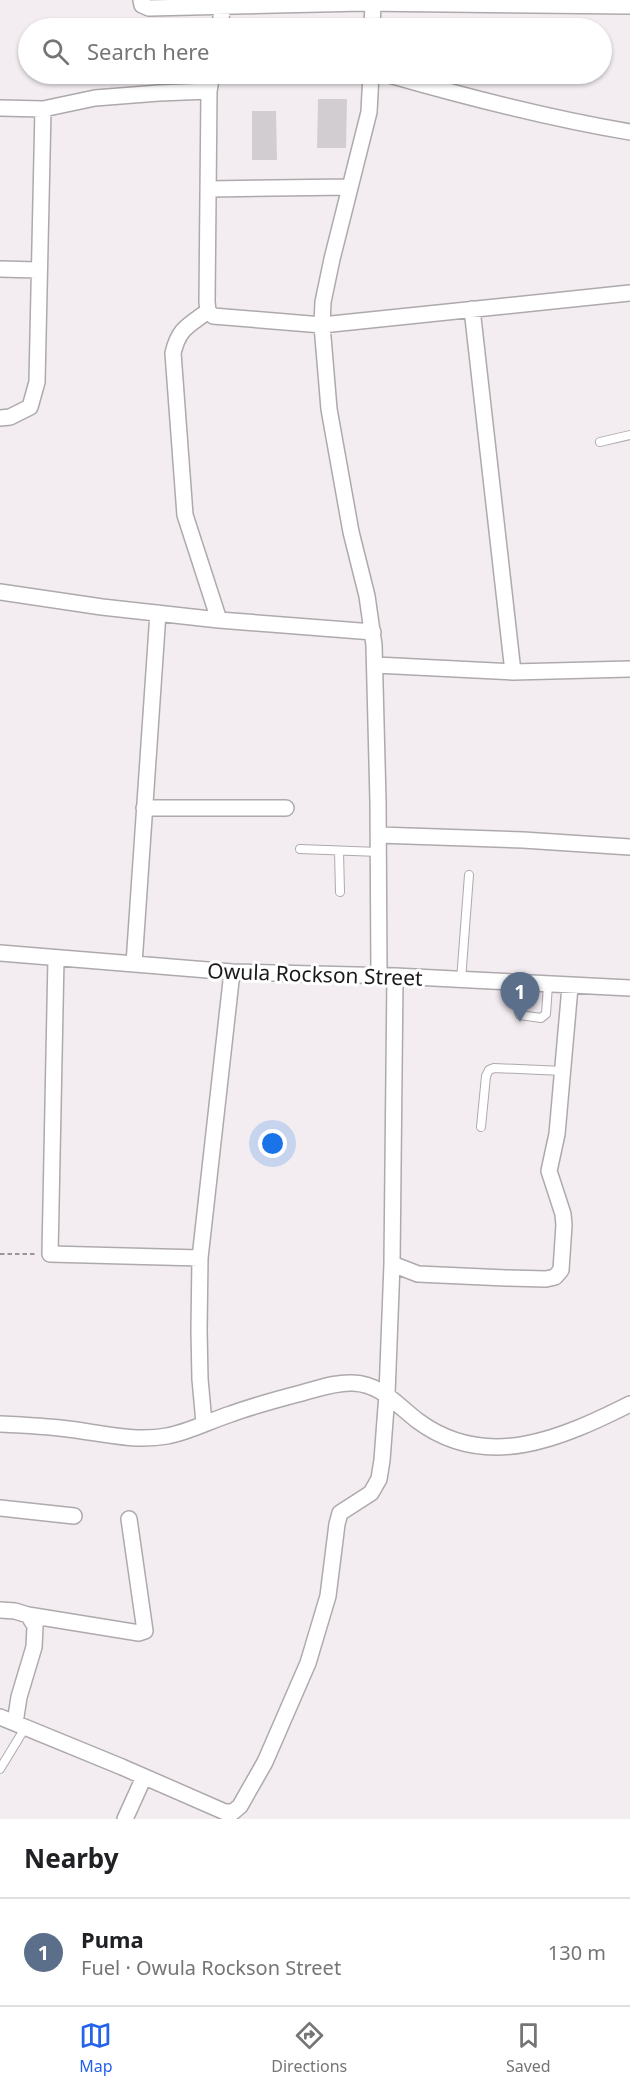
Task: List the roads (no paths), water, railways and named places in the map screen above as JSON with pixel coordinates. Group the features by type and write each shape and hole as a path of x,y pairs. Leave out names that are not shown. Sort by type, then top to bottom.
{"street":[{"path":"141,0 141,5 149,8 367,2 630,6"},
{"path":"367,2 370,18"},
{"path":"221,18 223,7"},
{"path":"210,84 208,311 213,316 322,325 630,293"},
{"path":"371,84 369,112 362,146 349,187 325,292 322,325 328,409 351,532 367,596 376,664 379,976"},
{"path":"422,84 516,110 579,124 630,132"},
{"path":"0,108 43,109 95,98 209,91"},
{"path":"0,418 10,417 30,407 37,382 43,109"},
{"path":"209,189 349,187"},
{"path":"0,268 38,270"},
{"path":"472,309 513,672"},
{"path":"208,311 176,338 173,353 185,515 219,620"},
{"path":"0,592 219,620 373,632"},
{"path":"134,964 158,613"},
{"path":"376,664 513,672 630,669"},
{"path":"144,808 286,808"},
{"path":"378,835 523,840 630,847"},
{"name":"Owula Rockson Street","path":"0,953 232,972 395,976 570,987 630,988"},
{"path":"56,958 50,1254 200,1258"},
{"path":"204,1423 200,1379 200,1258 232,972"},
{"path":"0,1718 225,1812 233,1812 240,1806 265,1762 308,1663 328,1596 340,1513 371,1493 379,1479 387,1395 392,1264 395,976"},
{"path":"392,1264 418,1274 506,1278 546,1279 555,1277 561,1270 564,1225 559,1200 549,1171 557,1134 570,987"},
{"path":"0,1424 135,1438 164,1436 189,1431 204,1423 253,1406 323,1387 352,1383 369,1385 387,1395 435,1433 468,1445 497,1449 534,1443 569,1432 630,1404"},
{"path":"0,1508 74,1516"},
{"path":"0,1610 139,1633 145,1631 129,1519"},
{"path":"20,1726 19,1697 34,1647 35,1626 28,1615"},
{"path":"124,1819 144,1777"}],"lane":[{"path":"600,442 630,435"},
{"path":"300,849 378,852"},
{"path":"339,850 340,892"},
{"path":"461,980 469,875"},
{"path":"519,984 520,1015 541,1018 546,1014 548,985"},
{"path":"482,1127 486,1076 489,1070 494,1068 562,1071"},
{"path":"0,1769 20,1726"}],"place":[{"name":"Puma","path":"520,1022"}]}
